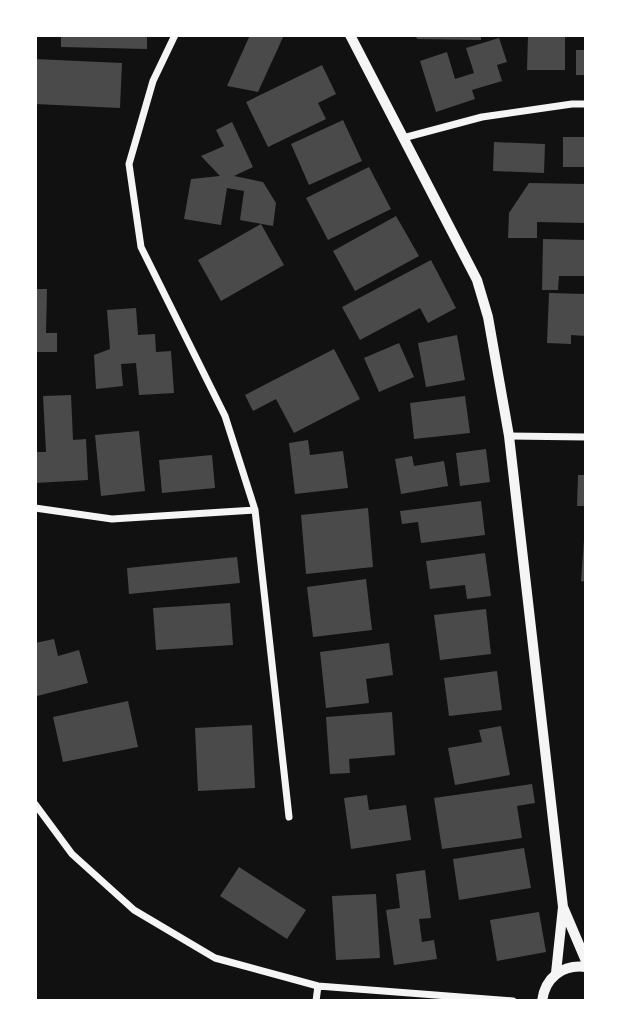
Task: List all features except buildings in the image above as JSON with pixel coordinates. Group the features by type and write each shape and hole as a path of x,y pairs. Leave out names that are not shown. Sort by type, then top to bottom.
{"street":[{"path":"175,35 153,81 129,164 141,247 225,416 255,510 289,817"},
{"path":"350,35 477,280 488,317 509,436 563,907 556,974"},
{"path":"403,138 482,117 586,104"},
{"path":"509,436 586,438"},
{"path":"35,508 112,519 255,510"},
{"path":"35,804 72,854 134,910 215,958 318,986 513,1001"},
{"path":"563,907 586,961"},
{"path":"542,1001 548,982 556,974 566,968 586,967"},
{"path":"316,1001 318,986"}]}
